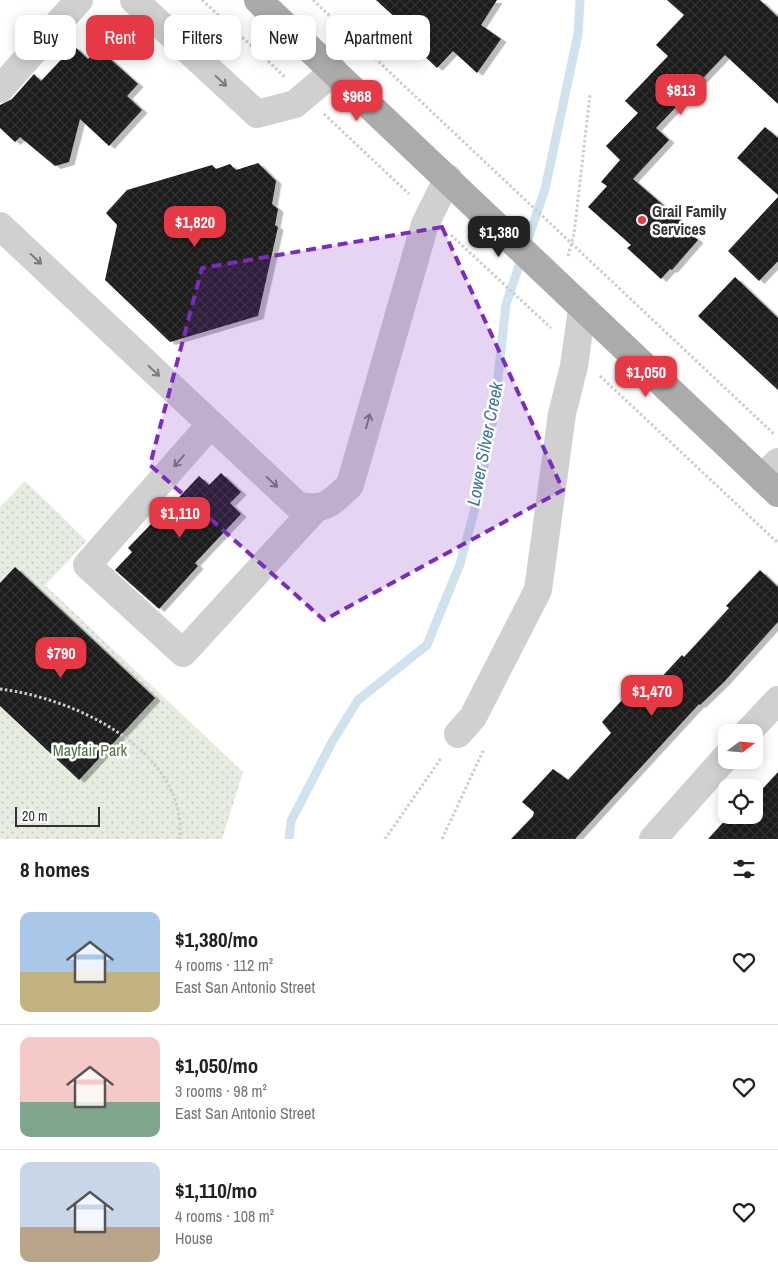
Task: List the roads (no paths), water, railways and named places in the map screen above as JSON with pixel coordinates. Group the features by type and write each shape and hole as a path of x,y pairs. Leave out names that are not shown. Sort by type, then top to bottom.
{"main road":[{"path":"258,0 448,178 582,309 773,478"}],"street":[{"path":"0,89 79,0"},
{"path":"134,0 257,114 295,104 334,71"},
{"path":"211,424 87,565 183,653 314,510 334,500 350,485 425,224 448,178"},
{"path":"0,226 297,505 314,510"},
{"path":"460,732 473,717 538,590 562,414 574,366 582,309"},
{"path":"756,724 778,700"},
{"path":"653,839 718,766"}],"waterway":[{"name":"Lower Silver Creek","path":"289,839 291,821 332,742 358,700 427,645 460,564 477,501 494,414 506,304 545,189 578,34 580,0"}],"place":[{"name":"Grail Family Services","path":"642,220"}],"park label":[{"name":"Mayfair Park","path":"90,750"}]}
